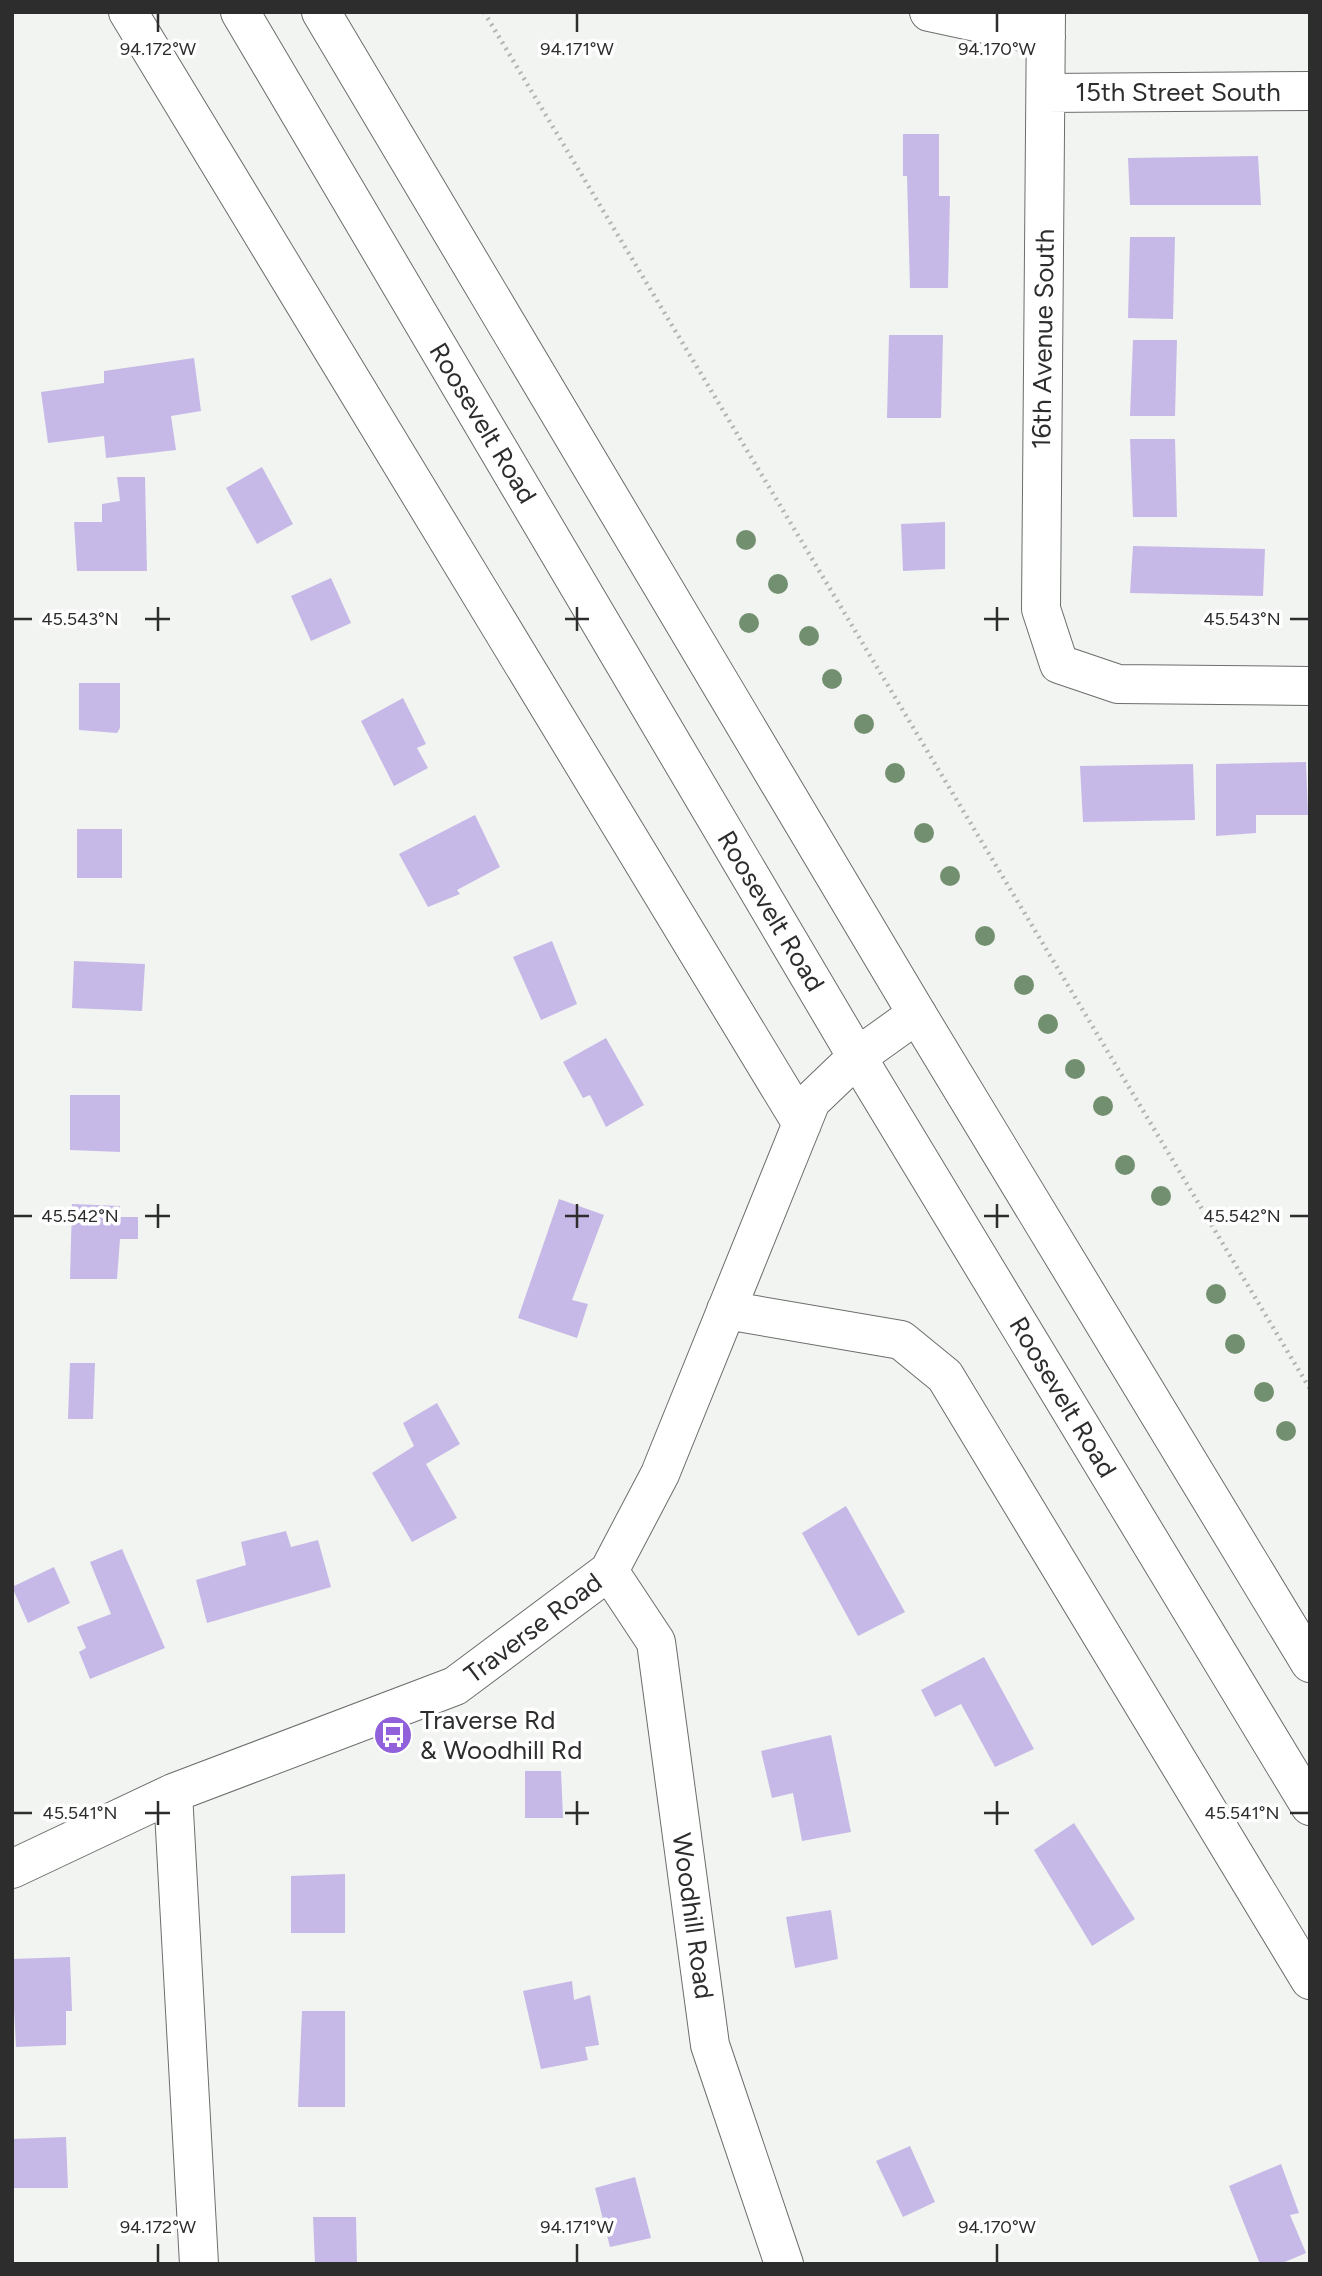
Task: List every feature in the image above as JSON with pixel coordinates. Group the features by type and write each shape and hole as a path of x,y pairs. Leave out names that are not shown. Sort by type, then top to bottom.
{"street":[{"path":"128,12 802,1124"},
{"name":"Roosevelt Road","path":"240,12 857,1057 1310,1806"},
{"path":"321,12 917,1014 1310,1663"},
{"path":"929,12 1046,25"},
{"name":"16th Avenue South","path":"1046,25 1041,609 1059,664 1118,684 1310,686"},
{"name":"15th Street South","path":"1046,93 1310,91"},
{"name":"Traverse Road","path":"12,1869 173,1793 455,1686 609,1571 660,1474 811,1101 857,1057 917,1014"},
{"path":"726,1310 901,1340 945,1376 1310,1980"},
{"name":"Woodhill Road","path":"609,1571 656,1642 710,2045 784,2264"},
{"path":"173,1793 199,2264"}],"path":[{"path":"484,12 1310,1389"}],"building":[{"path":"903,134 939,134 939,196 950,196 948,288 910,288"},
{"path":"1258,156 1261,205 1130,205 1128,158"},
{"path":"1130,237 1175,237 1173,319 1128,318"},
{"path":"889,335 943,335 941,418 887,418"},
{"path":"1133,340 1177,340 1175,416 1130,416"},
{"path":"194,358 201,411 171,416 176,450 106,458 104,436 48,443 41,392 104,383 104,371"},
{"path":"1130,439 1175,439 1177,517 1133,517"},
{"path":"262,467 293,524 257,544 226,488"},
{"path":"117,477 145,477 147,571 77,571 74,522 102,522 102,504 120,501"},
{"path":"945,522 945,569 903,571 901,524"},
{"path":"1133,546 1265,549 1263,596 1130,593"},
{"path":"331,578 351,623 311,641 291,596"},
{"path":"79,683 120,683 120,728 117,733 79,730"},
{"path":"403,698 426,744 417,748 428,768 394,786 361,721"},
{"path":"1306,762 1308,815 1256,815 1256,833 1216,836 1216,764"},
{"path":"1193,764 1195,820 1083,822 1080,766"},
{"path":"475,815 500,867 457,890 460,894 428,907 399,854"},
{"path":"77,829 122,829 122,878 77,878"},
{"path":"552,941 577,1004 541,1020 513,957"},
{"path":"74,961 145,964 142,1011 72,1008"},
{"path":"606,1038 644,1105 606,1127 590,1095 583,1098 563,1062"},
{"path":"70,1095 120,1095 120,1152 70,1150"},
{"path":"559,1199 604,1215 572,1300 588,1304 577,1338 518,1318"},
{"path":"72,1204 120,1206 120,1217 138,1217 138,1239 120,1239 117,1279 70,1279"},
{"path":"70,1363 95,1363 93,1419 68,1419"},
{"path":"437,1403 460,1444 426,1464 457,1518 412,1542 372,1473 414,1446 403,1423"},
{"path":"846,1506 905,1612 858,1636 802,1533"},
{"path":"286,1531 291,1547 318,1540 331,1587 207,1623 196,1580 246,1565 241,1542"},
{"path":"122,1549 165,1648 90,1679 79,1652 86,1648 77,1627 111,1614 90,1562"},
{"path":"54,1567 70,1603 28,1623 12,1587"},
{"path":"984,1657 1034,1749 995,1767 961,1704 935,1717 921,1690"},
{"path":"831,1735 851,1832 802,1841 793,1793 772,1798 761,1751"},
{"path":"525,1771 561,1771 563,1818 525,1818"},
{"path":"1074,1823 1135,1919 1092,1946 1034,1850"},
{"path":"345,1874 345,1933 291,1933 291,1876"},
{"path":"831,1910 838,1959 795,1968 786,1917"},
{"path":"70,1957 72,2011 66,2011 66,2045 16,2047 12,2009 12,1959"},
{"path":"572,1981 574,2000 590,1995 599,2045 585,2047 588,2060 541,2069 523,1991"},
{"path":"302,2011 345,2011 345,2107 298,2107"},
{"path":"66,2137 68,2188 12,2188 12,2139"},
{"path":"910,2146 935,2202 903,2217 876,2161"},
{"path":"1281,2164 1299,2213 1290,2215 1306,2253 1280,2264 1260,2264 1229,2186"},
{"path":"635,2177 651,2238 610,2247 595,2188"},
{"path":"313,2217 356,2217 357,2264 315,2264"}],"place":[{"name":"Traverse Rd & Woodhill Rd","path":"393,1735"}]}
